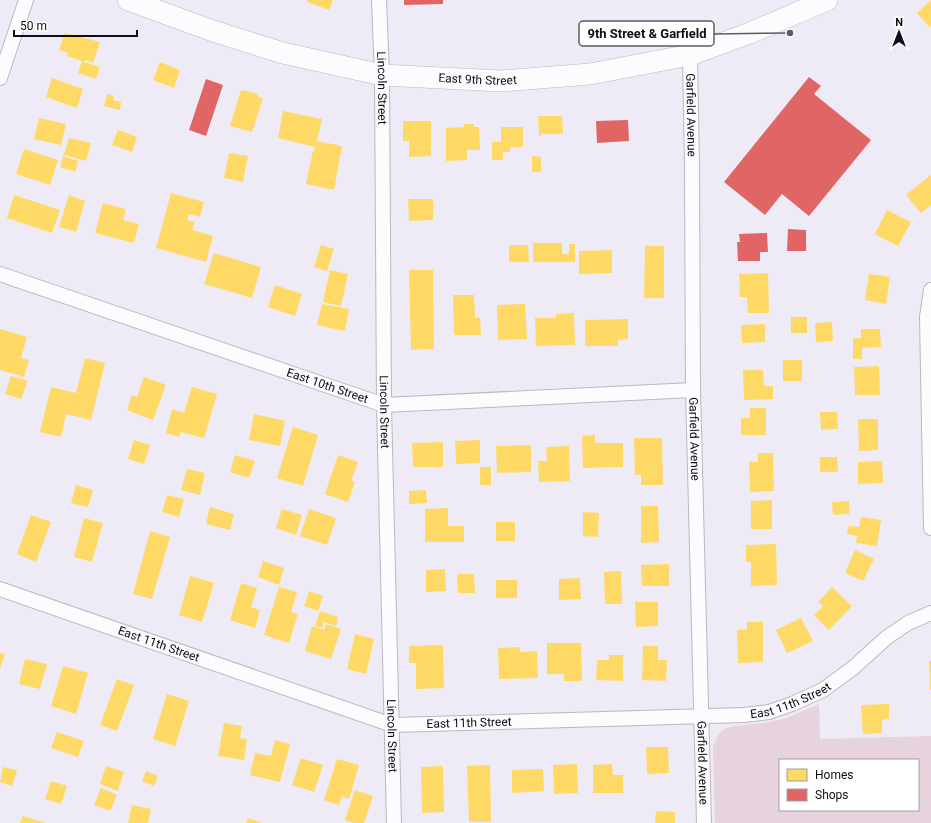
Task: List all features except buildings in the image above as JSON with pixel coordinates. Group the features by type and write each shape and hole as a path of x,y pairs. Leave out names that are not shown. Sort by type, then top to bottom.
{"main road":[{"name":"East 9th Street","path":"128,0 214,31 283,53 382,75 501,81 590,74 690,56 827,0"}],"street":[{"path":"0,78 26,0"},
{"name":"Lincoln Street","path":"379,0 382,75 384,405 394,823"},
{"name":"Garfield Avenue","path":"690,56 693,390 700,716 704,823"},
{"name":"East 10th Street","path":"0,274 384,405 693,390"},
{"path":"931,290 927,317 931,528"},
{"name":"East 11th Street","path":"0,589 392,725 744,715 768,712 792,704 823,690 853,668 886,638 908,623 931,613"}],"shaded area":[{"path":"819,704 820,739 931,736 931,823 715,823 713,746 719,733 726,728 734,726 784,719"}],"place":[{"name":"9th Street & Garfield","path":"790,33"}]}
